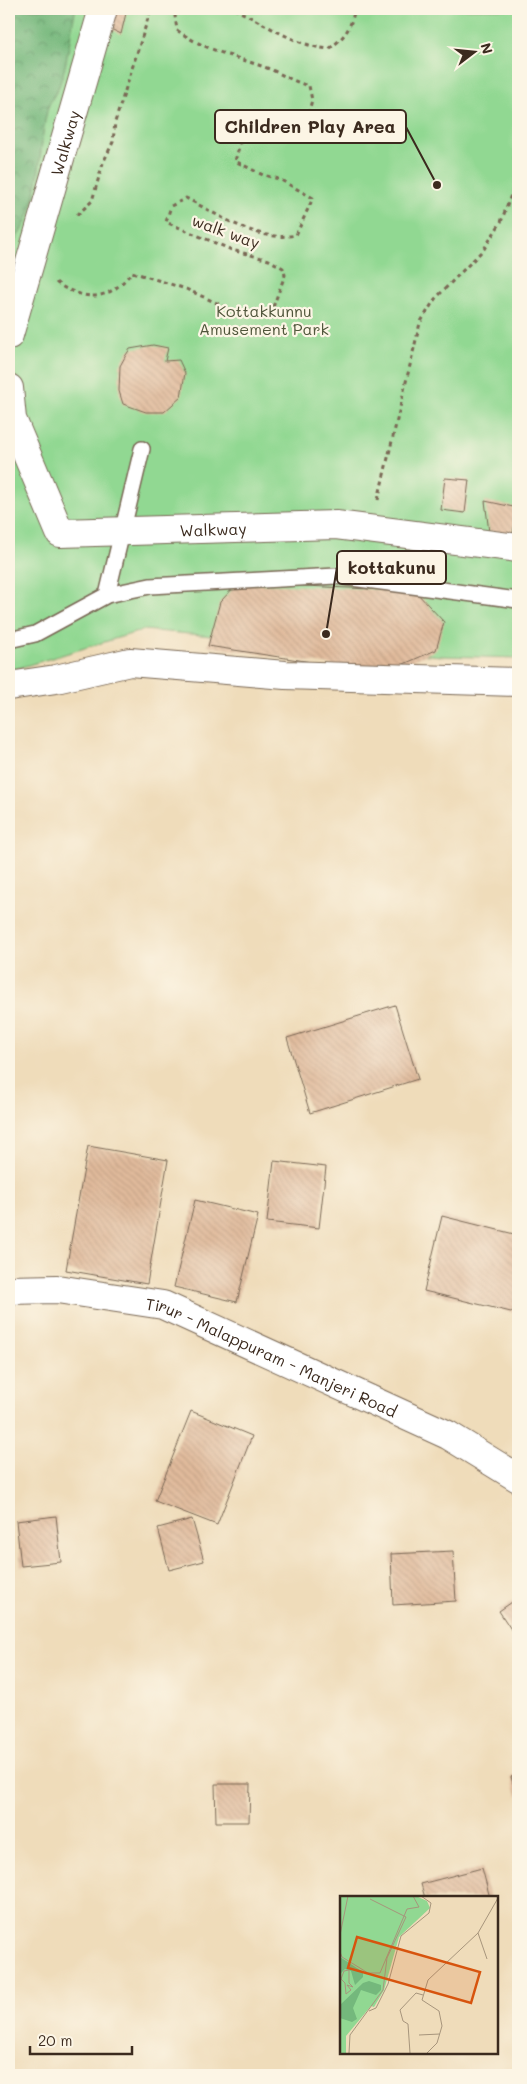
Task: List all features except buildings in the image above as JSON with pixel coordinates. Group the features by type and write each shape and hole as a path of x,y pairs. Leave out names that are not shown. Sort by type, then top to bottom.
{"street":[{"name":"Walkway","path":"9,335 103,9"},
{"name":"Walkway","path":"9,388 12,419 60,533 336,525 518,548"},
{"path":"9,686 56,679 130,662 285,675 518,682"},
{"name":"Tirur - Malappuram - Manjeri Road","path":"9,1290 57,1290 163,1305 448,1435 518,1478"}],"lane":[{"path":"107,595 142,449"},
{"path":"9,640 35,634 107,595 150,586 336,576 518,600"}],"path":[{"path":"74,216 92,201 113,142 115,122 151,9"},
{"name":"walk way","path":"55,279 57,284 66,289 81,295 96,297 111,292 126,280 132,272 186,289 243,315 263,315 274,307 285,275 283,268 269,260 232,250 166,222 171,206 186,198 240,226 254,231 283,238 296,236 313,198 279,179 263,175 235,161 241,140 262,118 297,132 304,129 312,100 309,86 294,82 268,68 185,37 177,30 175,16 180,9"},
{"path":"234,9 312,48 329,49 344,37 351,25 356,9"},
{"path":"371,530 420,323 435,299 484,249 501,222 515,184 514,138 518,134"}],"green space":[{"name":"Kottakkunnu Amusement Park","path":"9,9 518,9 518,658 442,656 144,630 9,671"},
{"path":"9,9 75,9 75,12 63,75 47,111 34,199 20,232 9,249"}],"place":[{"name":"Children Play Area","path":"437,185"},
{"name":"kottakunu","path":"326,634"}]}
